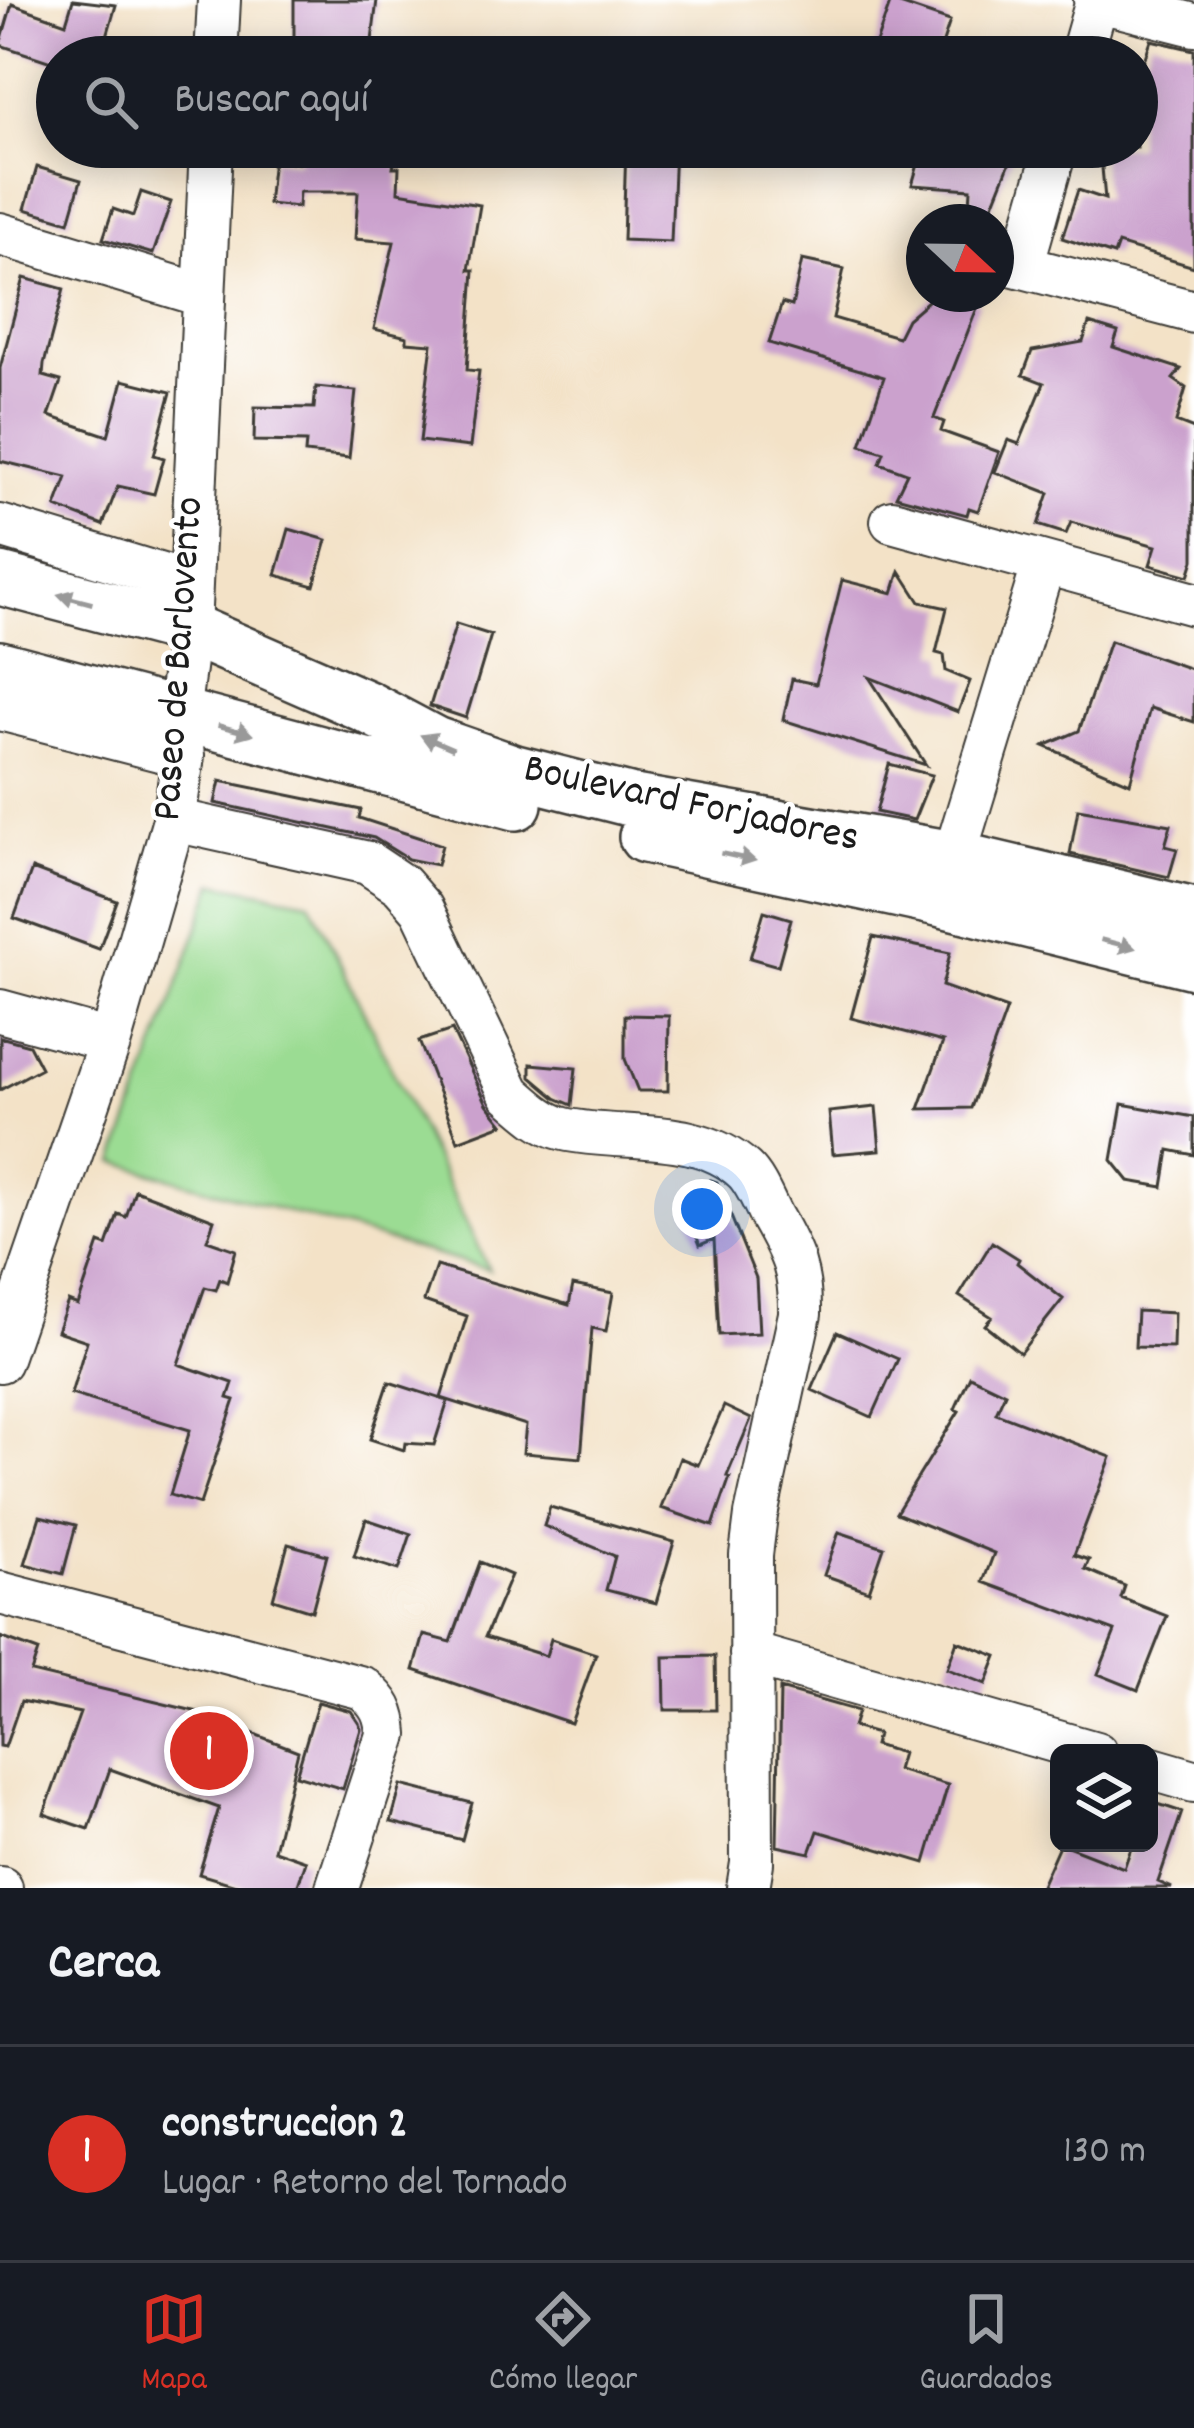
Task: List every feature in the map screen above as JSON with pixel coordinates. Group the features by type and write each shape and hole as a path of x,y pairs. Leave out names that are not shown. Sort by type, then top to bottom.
{"main road":[{"name":"Boulevard Forjadores","path":"0,579 188,606 435,743 515,772 628,800 954,857 1194,914"},
{"name":"Boulevard Forjadores","path":"0,667 181,736 938,899 1194,963"}],"street":[{"path":"217,36 219,0"},
{"path":"1087,36 1096,0 1194,25"},
{"name":"Paseo de Barlovento","path":"0,1361 9,1305 110,1042 174,820 210,168"},
{"path":"1014,251 1047,168"},
{"path":"0,234 202,295"},
{"path":"1014,264 1194,312"},
{"path":"892,520 1194,604"},
{"path":"0,526 188,606"},
{"path":"954,857 1044,562"},
{"path":"0,710 181,736"},
{"path":"174,820 368,863 401,885 422,909 510,1093 561,1128 696,1144 746,1171 795,1258 800,1314 751,1555 752,1863 748,1888"},
{"path":"0,1011 110,1042"},
{"path":"0,1593 363,1688 377,1700 386,1716 387,1735 337,1888"},
{"path":"751,1654 1065,1744"},
{"path":"1158,1771 1194,1781"}],"green space":[{"path":"214,883 310,901 489,1270 115,1162"}],"building":[{"path":"73,0 116,5 107,36 36,36 36,57 0,45 12,4 66,23"},
{"path":"294,0 377,0 373,36 294,36"},
{"path":"891,1 950,21 945,36 878,36"},
{"path":"1158,42 1194,50 1194,267 1118,244 1114,255 1062,238 1078,190 1105,199 1102,168 1158,168"},
{"path":"37,168 81,180 69,222 25,209"},
{"path":"272,168 399,168 398,192 480,205 469,270 474,270 467,370 479,371 470,447 420,441 432,344 407,342 407,337 374,329 394,242 355,239 358,192 299,192 298,207 268,204"},
{"path":"625,168 674,168 671,242 623,240"},
{"path":"917,168 1008,168 993,204 970,204 971,189 912,185"},
{"path":"141,192 171,202 153,254 103,239 113,209 133,216"},
{"path":"802,260 844,269 833,318 898,337 915,312 975,312 934,418 944,422 941,431 999,452 978,511 969,508 967,515 896,496 907,473 880,463 884,452 861,445 884,377 769,343 782,303 792,306"},
{"path":"24,278 64,289 44,364 43,376 61,381 49,416 108,436 123,380 171,392 154,455 164,458 154,494 118,486 103,525 56,507 67,477 0,461 0,368"},
{"path":"1089,323 1118,332 1113,347 1181,369 1173,379 1186,388 1176,422 1194,429 1194,560 1189,576 1150,565 1156,546 1071,522 1066,534 1038,525 1049,493 995,472 1008,440 1019,444 1044,383 1023,375 1032,351 1083,342"},
{"path":"316,387 356,391 349,458 305,453 306,442 254,441 255,407 314,408"},
{"path":"289,529 327,540 314,586 276,575"},
{"path":"900,571 920,602 947,608 936,653 944,655 946,671 970,681 958,712 869,677 926,765 783,720 792,679 816,684 842,580 893,593"},
{"path":"456,624 491,635 466,718 430,706"},
{"path":"1110,641 1194,670 1194,722 1150,708 1130,783 1044,746 1079,731"},
{"path":"889,764 932,775 914,820 876,812"},
{"path":"220,781 361,810 359,818 442,845 437,865 408,859 374,838 215,803"},
{"path":"1078,809 1171,825 1165,846 1177,849 1169,877 1070,854"},
{"path":"32,869 117,901 99,949 14,918"},
{"path":"764,911 791,919 778,966 750,958"},
{"path":"873,937 950,953 942,986 1007,1009 971,1108 919,1109 943,1042 851,1018"},
{"path":"625,1015 669,1016 668,1091 638,1091 625,1059"},
{"path":"452,1030 487,1104 503,1124 458,1141 419,1041"},
{"path":"0,1037 29,1045 41,1068 0,1090"},
{"path":"531,1064 576,1068 572,1105 531,1077"},
{"path":"1122,1104 1194,1117 1194,1155 1169,1150 1163,1187 1129,1181 1112,1160"},
{"path":"876,1107 880,1150 833,1154 829,1112"},
{"path":"711,1180 717,1182 756,1278 759,1333 719,1335 714,1239 700,1245 686,1210 712,1199"},
{"path":"135,1190 214,1220 207,1240 236,1250 227,1282 220,1279 216,1290 205,1287 178,1364 233,1383 228,1398 235,1400 200,1504 170,1495 190,1430 71,1394 87,1341 57,1331 68,1301 78,1305 99,1243 107,1246 118,1214 126,1217"},
{"path":"992,1242 1019,1259 1017,1263 1063,1299 1020,1353 985,1325 992,1317 959,1296"},
{"path":"436,1266 569,1305 573,1285 613,1293 606,1331 592,1328 581,1458 523,1453 526,1425 441,1398 467,1316 424,1301"},
{"path":"1137,1311 1174,1313 1173,1348 1135,1347"},
{"path":"837,1332 898,1359 872,1417 812,1390"},
{"path":"970,1376 1005,1393 996,1413 1111,1457 1074,1555 1089,1560 1085,1569 1125,1586 1121,1598 1167,1616 1138,1690 1098,1674 1115,1631 983,1582 994,1553 896,1513 959,1411 955,1409"},
{"path":"389,1382 448,1401 434,1445 405,1443 404,1450 370,1439"},
{"path":"724,1406 751,1419 713,1526 661,1508 680,1458 698,1465"},
{"path":"550,1507 674,1542 656,1603 606,1590 615,1556 544,1526"},
{"path":"40,1516 76,1525 63,1574 25,1564"},
{"path":"366,1519 411,1534 399,1570 354,1556"},
{"path":"839,1532 884,1547 869,1591 824,1575"},
{"path":"288,1544 327,1555 312,1611 273,1599"},
{"path":"480,1562 511,1575 485,1637 546,1656 551,1639 596,1654 571,1723 414,1670 424,1635 451,1642"},
{"path":"0,1637 38,1651 31,1672 198,1712 298,1751 274,1850 306,1861 297,1888 246,1888 199,1874 219,1808 110,1769 89,1829 44,1814 80,1713 21,1701 5,1747 0,1746"},
{"path":"957,1641 997,1656 986,1684 947,1669"},
{"path":"715,1656 716,1710 665,1710 664,1657"},
{"path":"780,1689 858,1711 853,1727 877,1734 874,1745 902,1753 897,1770 948,1785 925,1863 818,1831 810,1853 777,1846"},
{"path":"318,1702 351,1711 361,1729 343,1789 296,1775"},
{"path":"401,1785 472,1803 462,1840 391,1822"},
{"path":"1158,1804 1182,1812 1158,1882 1172,1888 1040,1888 1056,1852 1083,1852 1124,1868 1130,1852 1158,1852"}],"place":[{"name":"construccion 2","path":"209,1751"}]}
